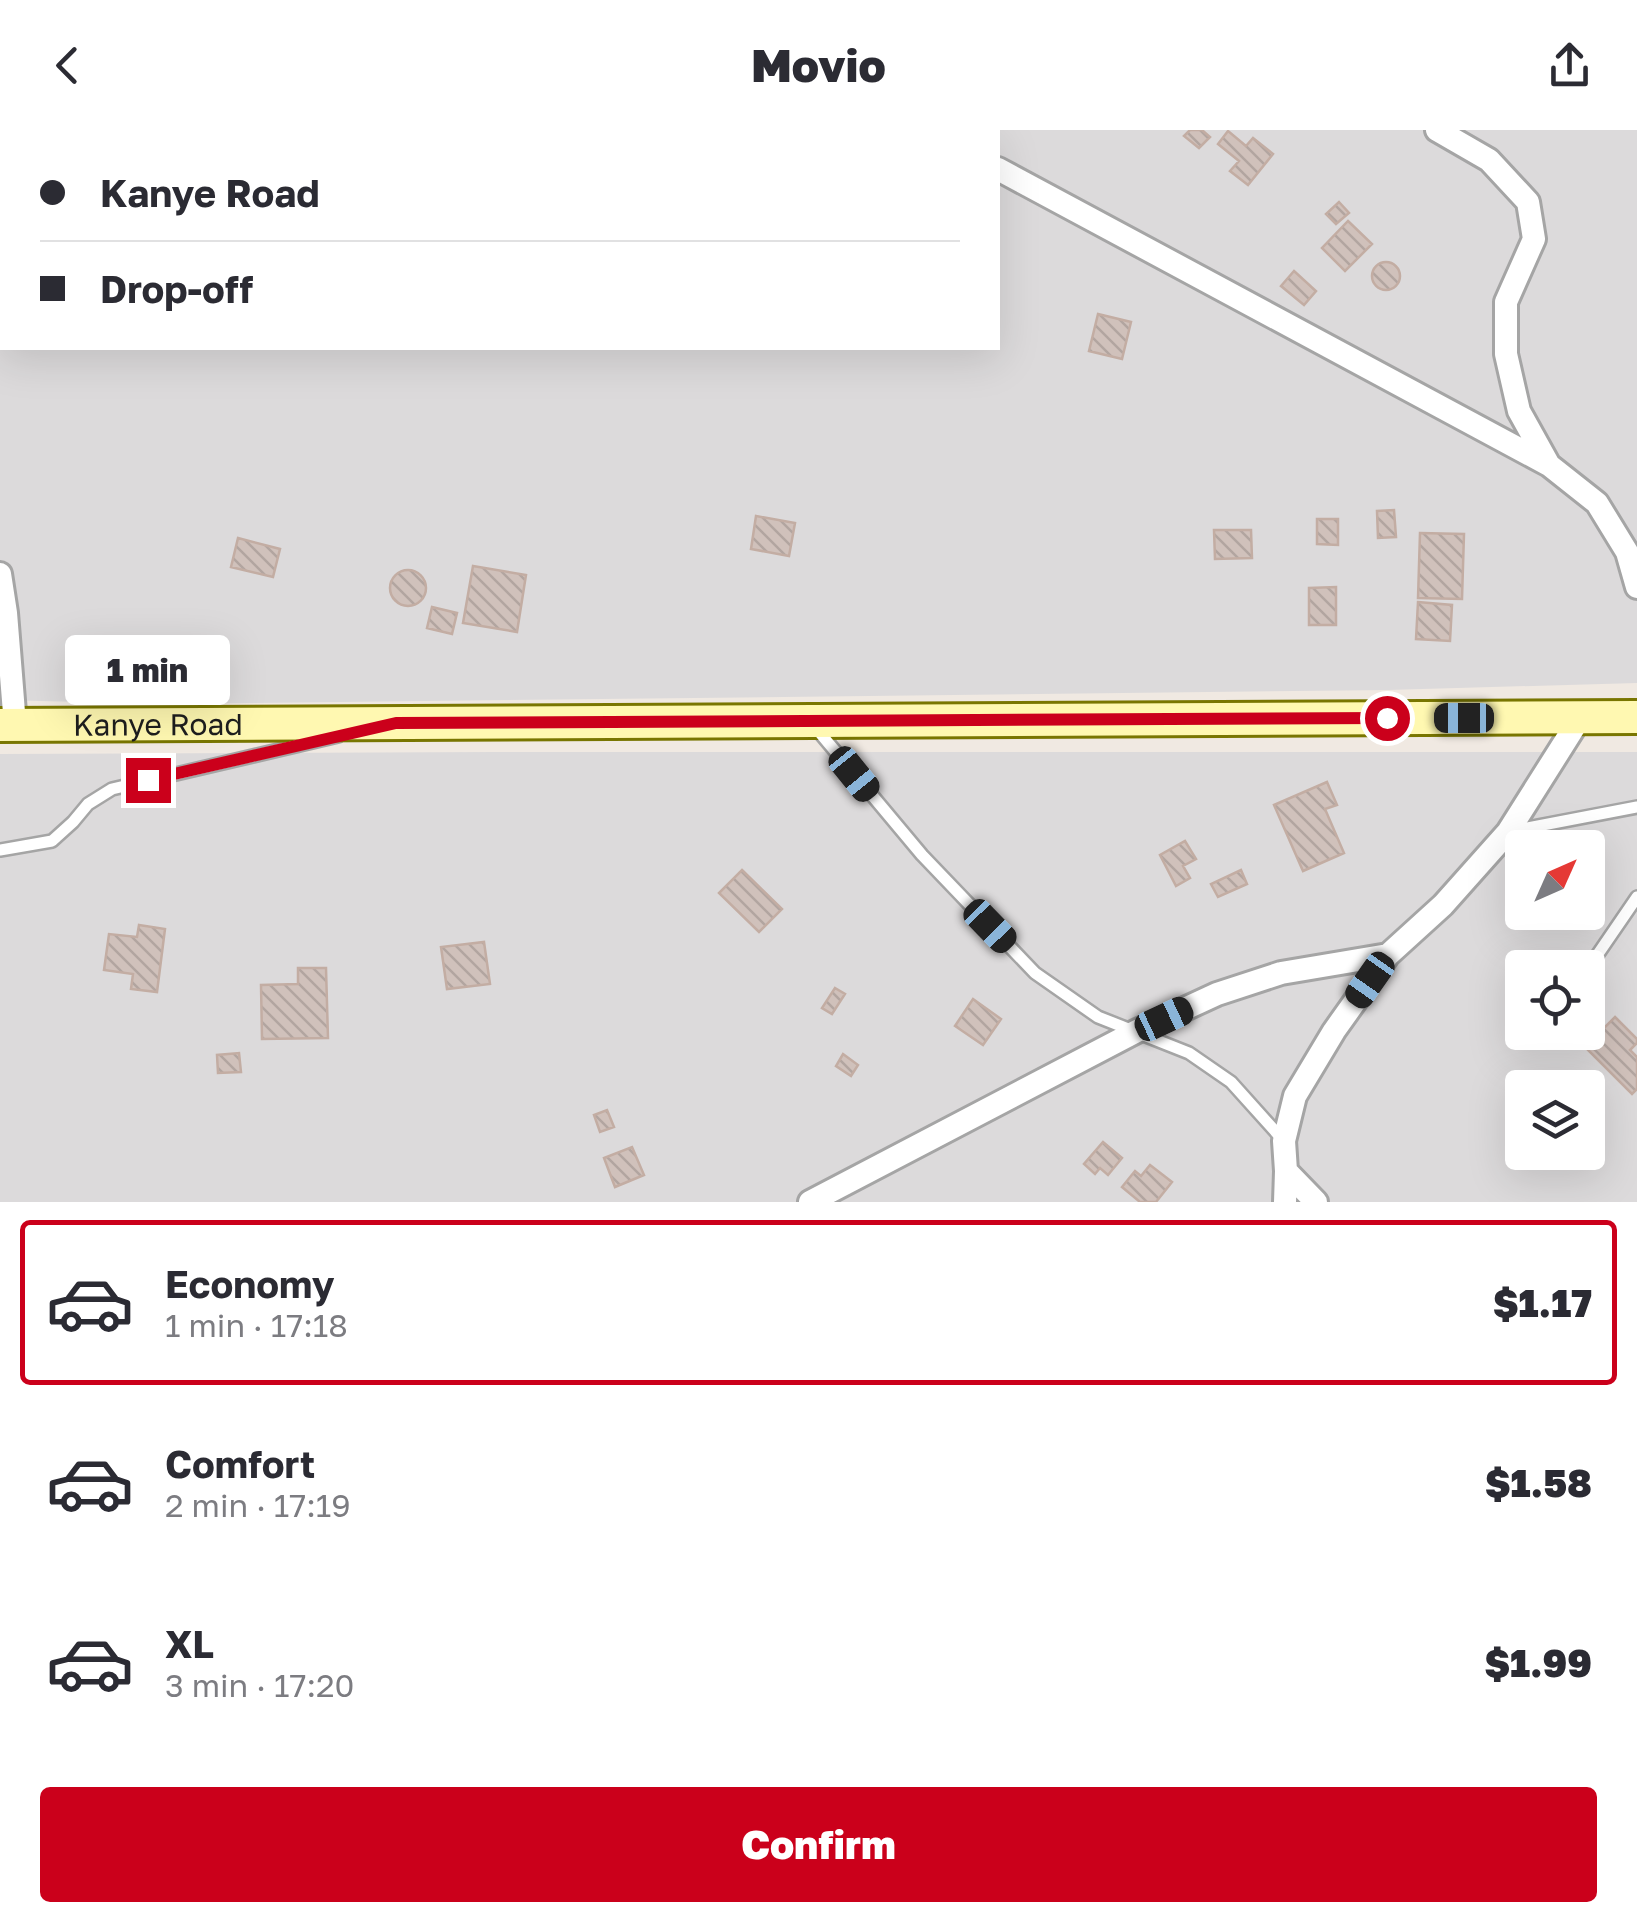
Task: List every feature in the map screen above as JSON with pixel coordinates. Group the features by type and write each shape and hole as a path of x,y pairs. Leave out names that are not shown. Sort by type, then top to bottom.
{"main road":[{"name":"Kanye Road","path":"7,724 1637,718"}],"street":[{"path":"1437,130 1489,160 1528,202 1534,239 1506,302 1506,354 1519,411 1549,466"},
{"path":"1000,170 1549,466 1597,503 1632,554 1637,586"},
{"path":"0,574 6,613 7,724"},
{"path":"1509,830 1580,718"},
{"path":"1285,1202 1284,1140 1295,1096 1334,1031 1388,955 1505,835"},
{"path":"810,1202 1137,1031 1217,994 1281,973 1388,955"},
{"path":"1286,1170 1316,1202"}],"lane":[{"path":"810,720 922,854 1035,973 1098,1017 1189,1053 1231,1082 1284,1140"},
{"path":"0,850 52,840 88,804 112,788 396,723"},
{"path":"1518,830 1637,807"},
{"path":"1601,950 1637,897"}],"shaded area":[{"path":"1000,130 1637,130 1637,683 1388,690 162,704 0,700 0,350 1000,350"},
{"path":"1637,752 1637,1202 0,1202 0,754"}],"building":[{"path":"1190,130 1202,130 1210,137 1199,148 1184,136"},
{"path":"1228,131 1246,146 1253,138 1273,154 1248,185 1230,171 1239,161 1218,144"},
{"path":"1339,202 1349,213 1336,224 1326,214"},
{"path":"1348,221 1372,244 1345,271 1322,248"},
{"path":"1386,262 1396,266 1400,276 1396,286 1386,290 1376,286 1372,276 1376,266"},
{"path":"1294,271 1316,291 1304,305 1281,286"},
{"path":"1098,314 1131,322 1122,359 1089,351"},
{"path":"1394,510 1396,537 1378,538 1377,511"},
{"path":"756,516 795,523 789,556 751,549"},
{"path":"1317,519 1338,519 1338,545 1317,544"},
{"path":"1214,530 1251,530 1252,558 1215,559"},
{"path":"1420,533 1464,534 1462,599 1418,598"},
{"path":"238,538 280,549 273,577 231,567"},
{"path":"473,566 526,575 517,632 463,623"},
{"path":"408,570 421,575 426,588 421,601 408,606 395,601 390,588 395,575"},
{"path":"1336,587 1336,625 1309,625 1309,588"},
{"path":"1418,602 1452,605 1450,641 1416,639"},
{"path":"432,607 457,613 452,634 427,628"},
{"path":"1327,782 1337,805 1325,809 1344,853 1303,871 1274,805"},
{"path":"1185,841 1196,859 1183,866 1190,878 1176,886 1160,855"},
{"path":"742,870 782,909 759,932 719,893"},
{"path":"1241,870 1247,884 1218,897 1211,884"},
{"path":"139,925 165,929 157,992 131,989 133,974 104,970 109,934 137,937"},
{"path":"484,942 490,984 447,989 441,947"},
{"path":"298,968 326,968 328,1038 262,1039 261,985 298,984"},
{"path":"835,988 845,994 832,1014 822,1008"},
{"path":"973,999 1001,1019 983,1045 955,1026"},
{"path":"1615,1017 1637,1039 1630,1050 1637,1057 1637,1089 1632,1094 1588,1050 1605,1050 1605,1027"},
{"path":"239,1053 241,1072 218,1073 217,1055"},
{"path":"843,1054 858,1065 851,1076 836,1066"},
{"path":"607,1110 614,1127 600,1132 594,1115"},
{"path":"1103,1142 1122,1158 1108,1175 1100,1168 1095,1174 1084,1164"},
{"path":"632,1147 644,1175 615,1187 604,1158"},
{"path":"1150,1165 1172,1182 1156,1202 1140,1202 1122,1187 1135,1171 1141,1176"}],"route":[{"path":"148,780 396,723 1387,718"}]}
